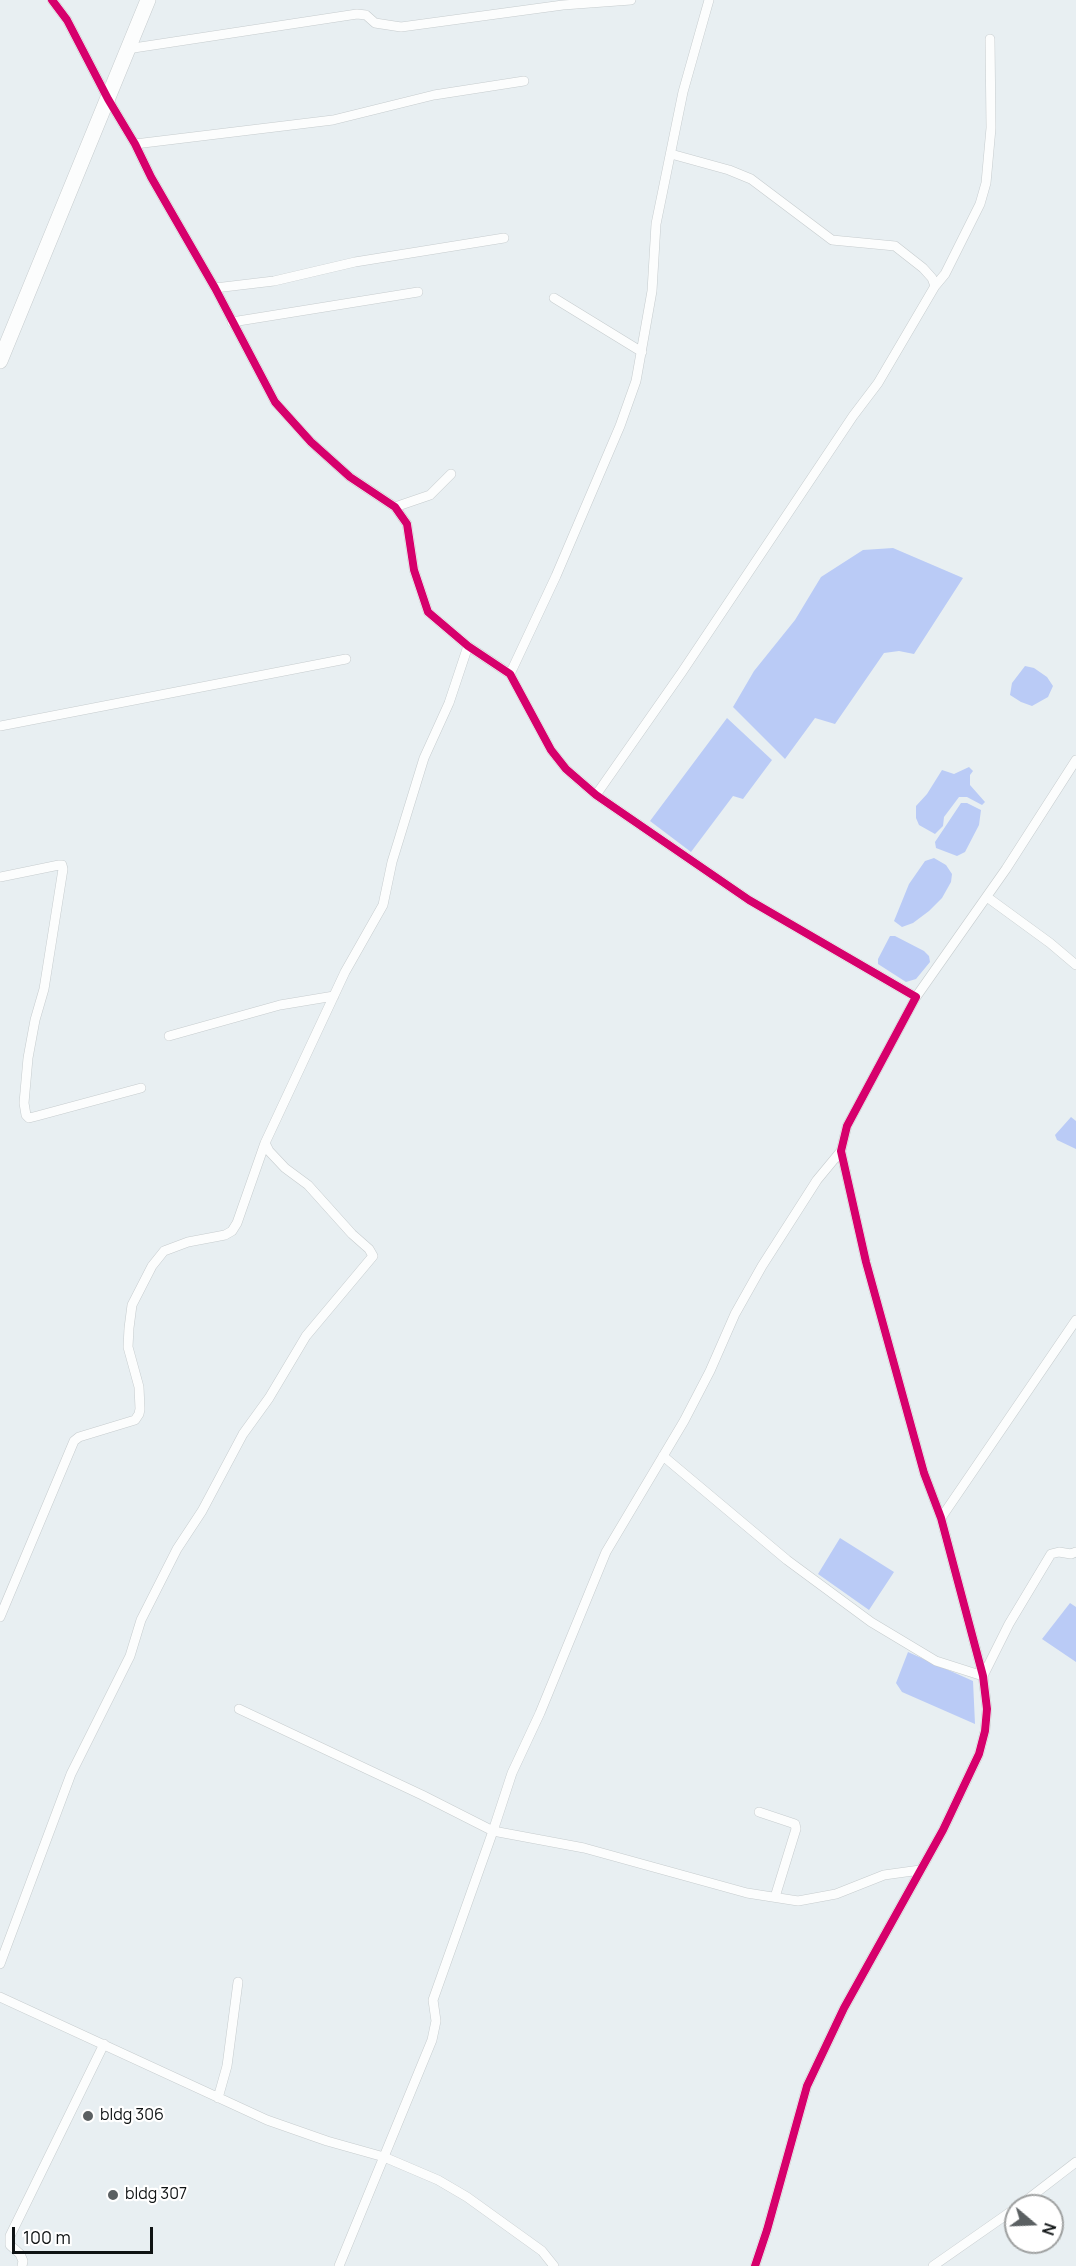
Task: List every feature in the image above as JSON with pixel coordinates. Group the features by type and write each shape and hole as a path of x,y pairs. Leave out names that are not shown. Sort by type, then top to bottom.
{"main road":[{"path":"0,361 148,0"}],"street":[{"path":"52,0 67,20 151,177 215,288 275,402 311,442 350,477 395,507 407,524 414,570 428,612 468,646 510,674 551,750 566,769 596,795 749,900 916,997"},
{"path":"127,49 357,14 366,15 375,23 401,27 563,5 631,0"},
{"path":"510,674 556,576 620,426 636,381 652,291 656,224 683,92 710,0"},
{"path":"596,795 878,382 935,286 945,274 980,204 986,183 991,128 990,39"},
{"path":"135,144 333,120 434,95 524,81"},
{"path":"671,154 729,170 752,179 832,240 895,246 923,268 932,278 935,286"},
{"path":"215,288 274,281 355,262 504,238"},
{"path":"232,322 418,292"},
{"path":"554,298 642,352"},
{"path":"395,507 430,495 451,474"},
{"path":"0,1617 74,1441 79,1437 135,1419 139,1414 139,1387 128,1347 129,1328 132,1305 152,1266 164,1251 188,1242 225,1235 232,1231 237,1223 265,1143 356,951 383,905 392,862 424,758 449,703 468,646"},
{"path":"0,726 346,659"},
{"path":"339,2266 432,2040 436,2021 433,2000 494,1831 512,1773 540,1713 606,1552 710,1371 735,1314 762,1266 817,1180 841,1151 847,1126 916,997 987,897 1076,760"},
{"path":"0,877 59,865 62,865 63,869 44,989 28,1058 24,1103 26,1115 29,1118 141,1088"},
{"path":"987,897 1076,965"},
{"path":"169,1036 280,1005 334,996"},
{"path":"0,1964 71,1774 130,1656 141,1620 177,1549 202,1511 243,1434 269,1398 306,1336 373,1256 308,1185 285,1168 269,1151 265,1143"},
{"path":"755,2266 807,2086 844,2008 943,1830 978,1754 985,1731 987,1709 983,1676 941,1518 924,1473 866,1262 841,1151"},
{"path":"941,1518 1076,1322"},
{"path":"663,1456 787,1560 871,1622 936,1661 983,1676"},
{"path":"983,1676 1009,1624 1051,1554 1076,1552"},
{"path":"239,1709 494,1831 584,1848 747,1893 798,1901 851,1889 884,1875 920,1870"},
{"path":"759,1812 795,1824 796,1829 775,1897"},
{"path":"219,2098 227,2066 238,1982"},
{"path":"0,1997 277,2123 327,2141 384,2157 438,2180 467,2197 542,2251 554,2266"},
{"path":"22,2266 23,2261 20,2254 10,2245 10,2236 104,2044"},
{"path":"1035,2194 1076,2162"},
{"path":"933,2266 1004,2217"}],"water":[{"path":"893,548 963,578 914,654 899,651 884,653 835,724 815,718 785,759 733,707 754,671 795,620 821,577 863,550"},
{"path":"1025,666 1034,668 1047,677 1053,686 1048,697 1032,706 1010,695 1012,683"},
{"path":"727,718 772,760 743,799 733,796 691,852 650,821"},
{"path":"969,767 973,771 970,775 970,785 985,802 982,805 967,797 959,797 944,817 943,826 935,834 919,825 916,818 916,806 927,794 942,770 954,774"},
{"path":"961,803 967,803 981,810 979,825 965,852 957,856 936,848 935,842"},
{"path":"934,858 946,865 952,874 951,882 942,898 929,911 913,923 902,927 894,921 909,884 925,861"},
{"path":"890,936 895,936 929,956 930,962 916,979 906,982 878,964 878,959"},
{"path":"1071,1117 1076,1121 1076,1149 1057,1140 1055,1135"},
{"path":"840,1538 894,1572 869,1610 818,1574"},
{"path":"1070,1603 1076,1607 1076,1662 1042,1639"},
{"path":"908,1652 973,1681 975,1724 902,1692 896,1683"}],"cycle path":[{"path":"52,0 67,20 151,177 215,288 275,402 311,442 350,477 395,507 407,524 414,570 428,612 468,646 510,674 551,750 566,769 596,795 749,900 916,997 847,1126 841,1151 866,1262 924,1473 941,1518 983,1676 987,1709 985,1731 979,1754 943,1830 844,2008 807,2086 755,2266"}],"place":[{"name":"bldg 306","path":"88,2116"},
{"name":"bldg 307","path":"113,2195"}]}
